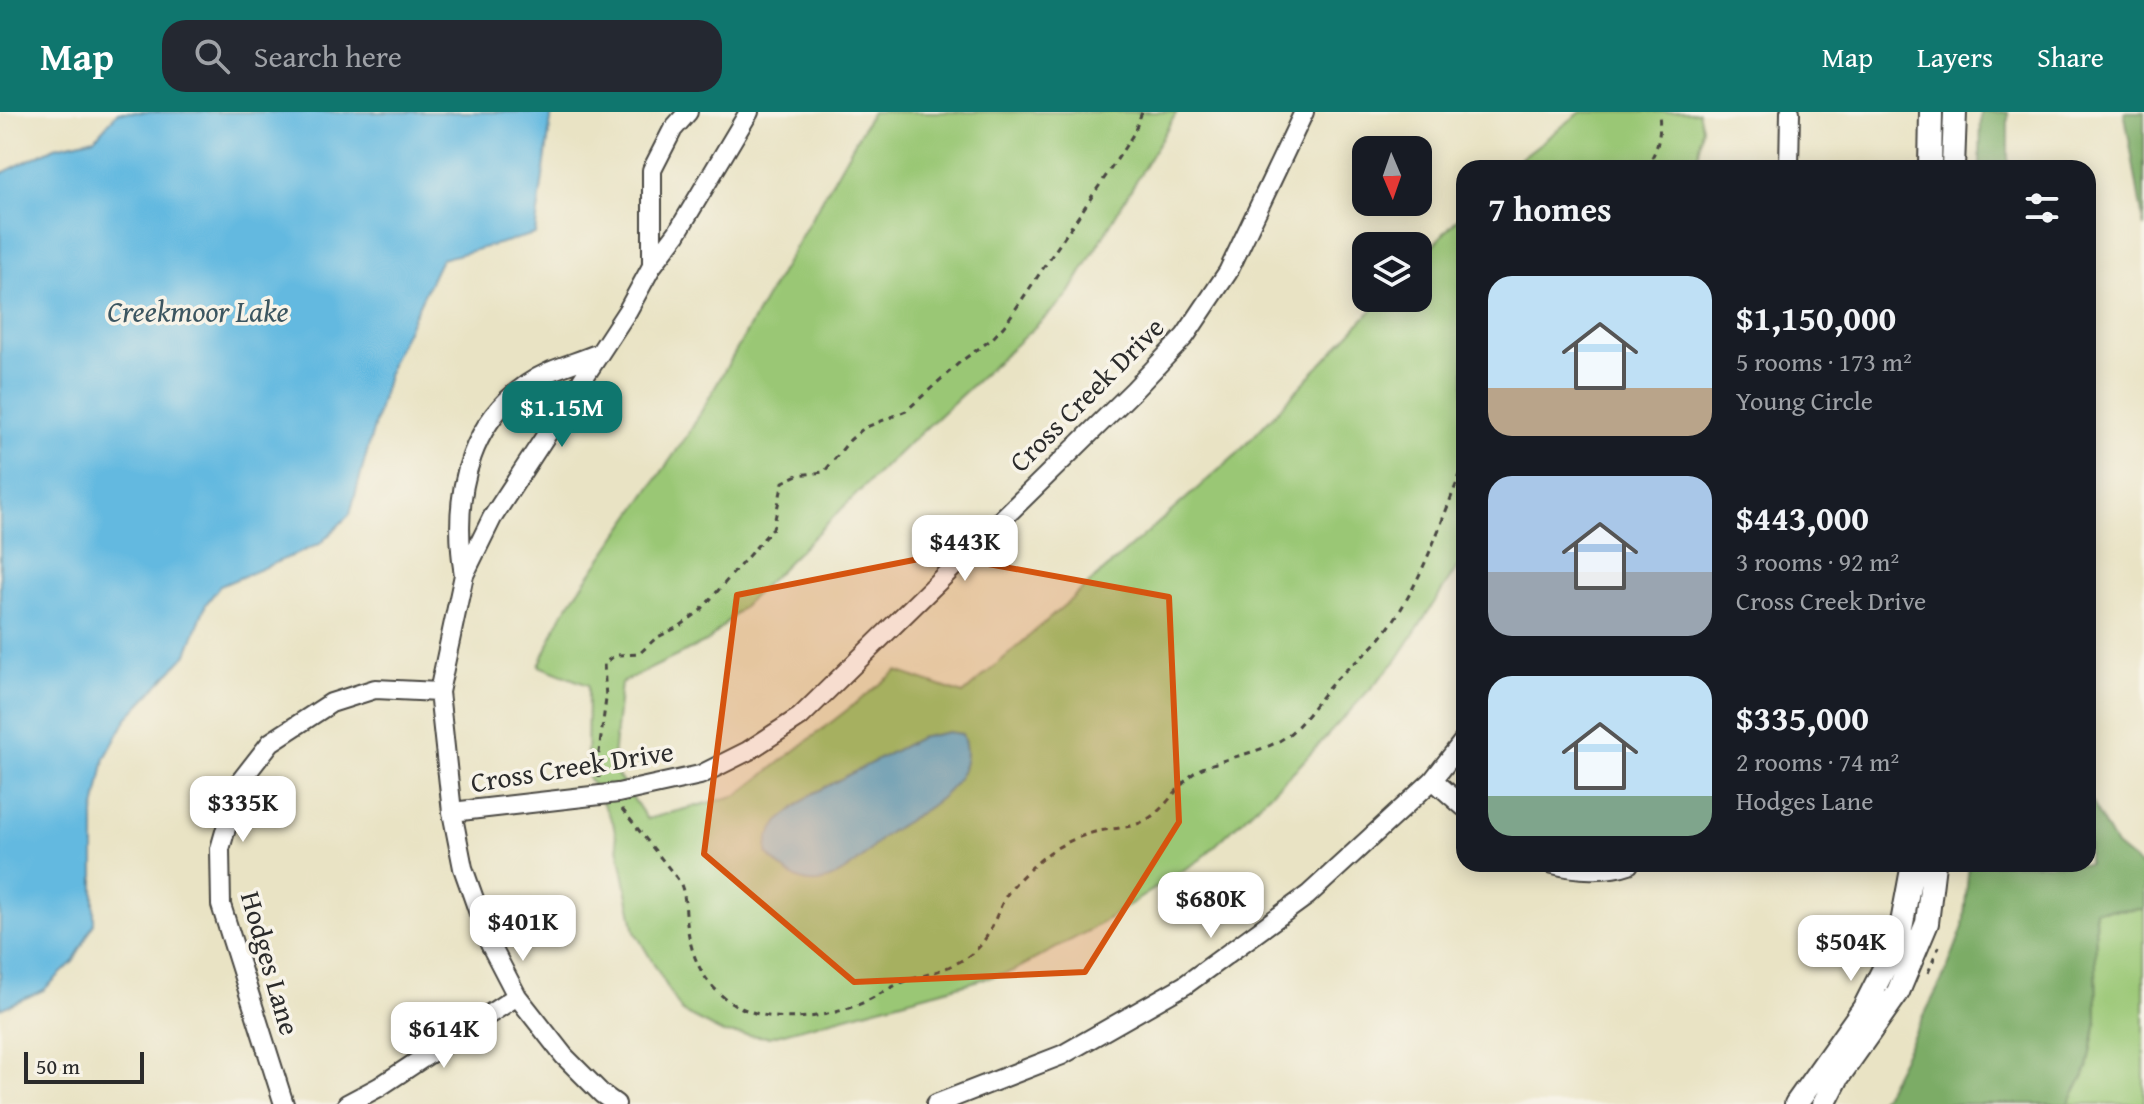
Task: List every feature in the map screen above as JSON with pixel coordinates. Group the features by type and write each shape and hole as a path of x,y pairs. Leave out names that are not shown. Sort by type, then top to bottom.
{"street":[{"path":"652,266 652,170 673,129 688,112"},
{"path":"616,1104 564,1056 517,996 490,944 463,868 452,812 439,692 464,575 492,518 628,310 652,266 677,233 749,112"},
{"name":"Cross Creek Drive","path":"452,812 610,794 700,775 748,751 800,717 1134,390 1185,336 1228,272 1304,112"},
{"path":"1789,160 1790,112"},
{"path":"1930,160 1931,112"},
{"path":"1953,160 1955,112"},
{"path":"464,575 459,543 462,483 479,436 509,399 549,372 597,354"},
{"name":"Hodges Lane","path":"284,1104 221,905 220,849 239,783 271,742 331,703 375,689 439,692"},
{"path":"936,1104 1062,1055 1185,985 1308,895 1433,780 1456,750"},
{"path":"1433,780 1456,800"},
{"path":"1796,1104 1864,1008 1899,939 1912,872"},
{"path":"1824,1104 1838,1077 1898,992 1927,923 1933,872"},
{"path":"347,1104 379,1087 517,996"}],"path":[{"path":"1142,112 1134,133 1110,170 1019,306 992,339 960,362 906,411 864,428 824,472 788,478 783,482 773,528 700,611 656,638 639,654 616,655 604,663 606,699 598,772 601,788 610,794 680,882 685,894 689,938 704,977 734,1006 772,1016 814,1016 859,1005 900,984 943,970 976,950 988,935 1008,893 1050,853 1094,832 1145,820 1161,808 1186,778 1198,770 1282,739 1298,725 1338,677 1365,656 1412,591 1456,487"},
{"path":"1651,160 1660,139 1659,112"}],"highlighted area":[{"path":"939,555 1169,597 1179,822 1085,972 854,982 704,854 737,595"}],"green space":[{"path":"872,112 1177,112 1067,297 886,465 708,641 621,683 612,767 647,819 738,795 897,671 963,694 1238,453 1370,312 1432,312 1432,246 1456,221 1456,569 1396,661 1300,765 1201,859 1090,930 1013,971 769,1037 723,1033 682,1012 635,932 613,822 587,775 588,685 539,666 561,616 689,433"},
{"path":"1581,112 1698,112 1702,127 1697,160 1518,160"},
{"path":"1981,112 2008,112 2008,160 1980,160"},
{"path":"2124,112 2144,112 2144,227 2126,121"},
{"path":"2096,810 2116,846 2144,869 2144,909 2095,910 2097,1021 2088,1068 2068,1104 1876,1104 1883,1096 1946,972 1963,927 1968,872 2096,872"},
{"path":"2144,909 2144,1104 2068,1104 2088,1068 2097,1021 2095,910"}],"water":[{"name":"Creekmoor Lake","path":"118,112 552,112 535,234 441,259 392,361 350,514 320,544 220,586 206,604 187,654 127,718 105,758 94,814 94,923 74,961 44,990 0,1009 0,174 55,147 95,138"},
{"path":"948,732 962,734 966,752 964,768 956,782 931,805 884,836 847,869 823,881 801,880 767,853 768,838 780,820 810,795 919,738"}]}
